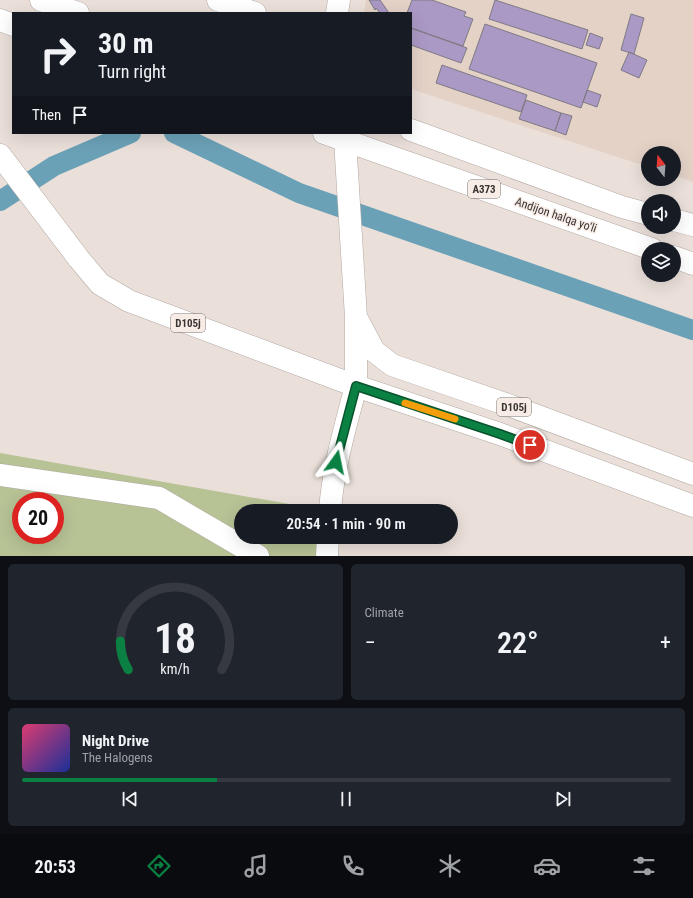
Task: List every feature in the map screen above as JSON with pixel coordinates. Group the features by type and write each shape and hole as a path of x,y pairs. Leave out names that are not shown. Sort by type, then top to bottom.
{"main road":[{"path":"218,0 252,12"},
{"path":"337,12 339,0"},
{"path":"0,20 12,25"},
{"name":"A373","path":"412,130 622,207 641,212"},
{"name":"Andijon halqa yo‘li","path":"325,134 346,149 641,245"},
{"name":"D105j","path":"346,149 356,317 356,386"},
{"name":"D105j","path":"0,155 78,259 100,284 129,301 356,386 500,434 693,506"},
{"path":"681,222 693,225"},
{"path":"681,260 693,264"},
{"name":"D105j","path":"356,317 374,351 392,364 693,474"},
{"path":"331,504 339,449 356,386"},
{"path":"0,475 159,498 258,556"},
{"path":"327,556 328,544"}],"shaded area":[{"path":"366,0 693,0 693,182 681,178 681,146 641,146 641,165 412,89 412,12 364,12"}],"green space":[{"path":"0,453 289,504 234,504 234,544 320,544 319,556 0,556"}],"building":[{"path":"369,0 380,0 388,12 379,12 376,8 375,10"},
{"path":"412,0 432,0 466,12 464,16 473,19 463,46 412,28 412,12 407,12"},
{"path":"495,0 588,30 582,49 489,19"},
{"path":"631,14 644,18 634,54 621,50"},
{"path":"485,24 597,63 581,108 469,69"},
{"path":"412,28 467,48 461,63 412,45"},
{"path":"590,33 603,38 599,49 586,45"},
{"path":"629,52 647,60 639,78 621,70"},
{"path":"442,65 527,95 521,112 436,83"},
{"path":"587,90 601,95 597,107 583,102"},
{"path":"526,100 561,113 555,131 519,119"},
{"path":"561,113 572,116 566,135 555,131"}],"waterway":[{"path":"0,201 54,166 129,134"},
{"path":"176,134 299,193 693,330"}],"slow traffic":[{"path":"405,403 455,419"}],"route":[{"path":"336,462 356,386 530,445"}]}
